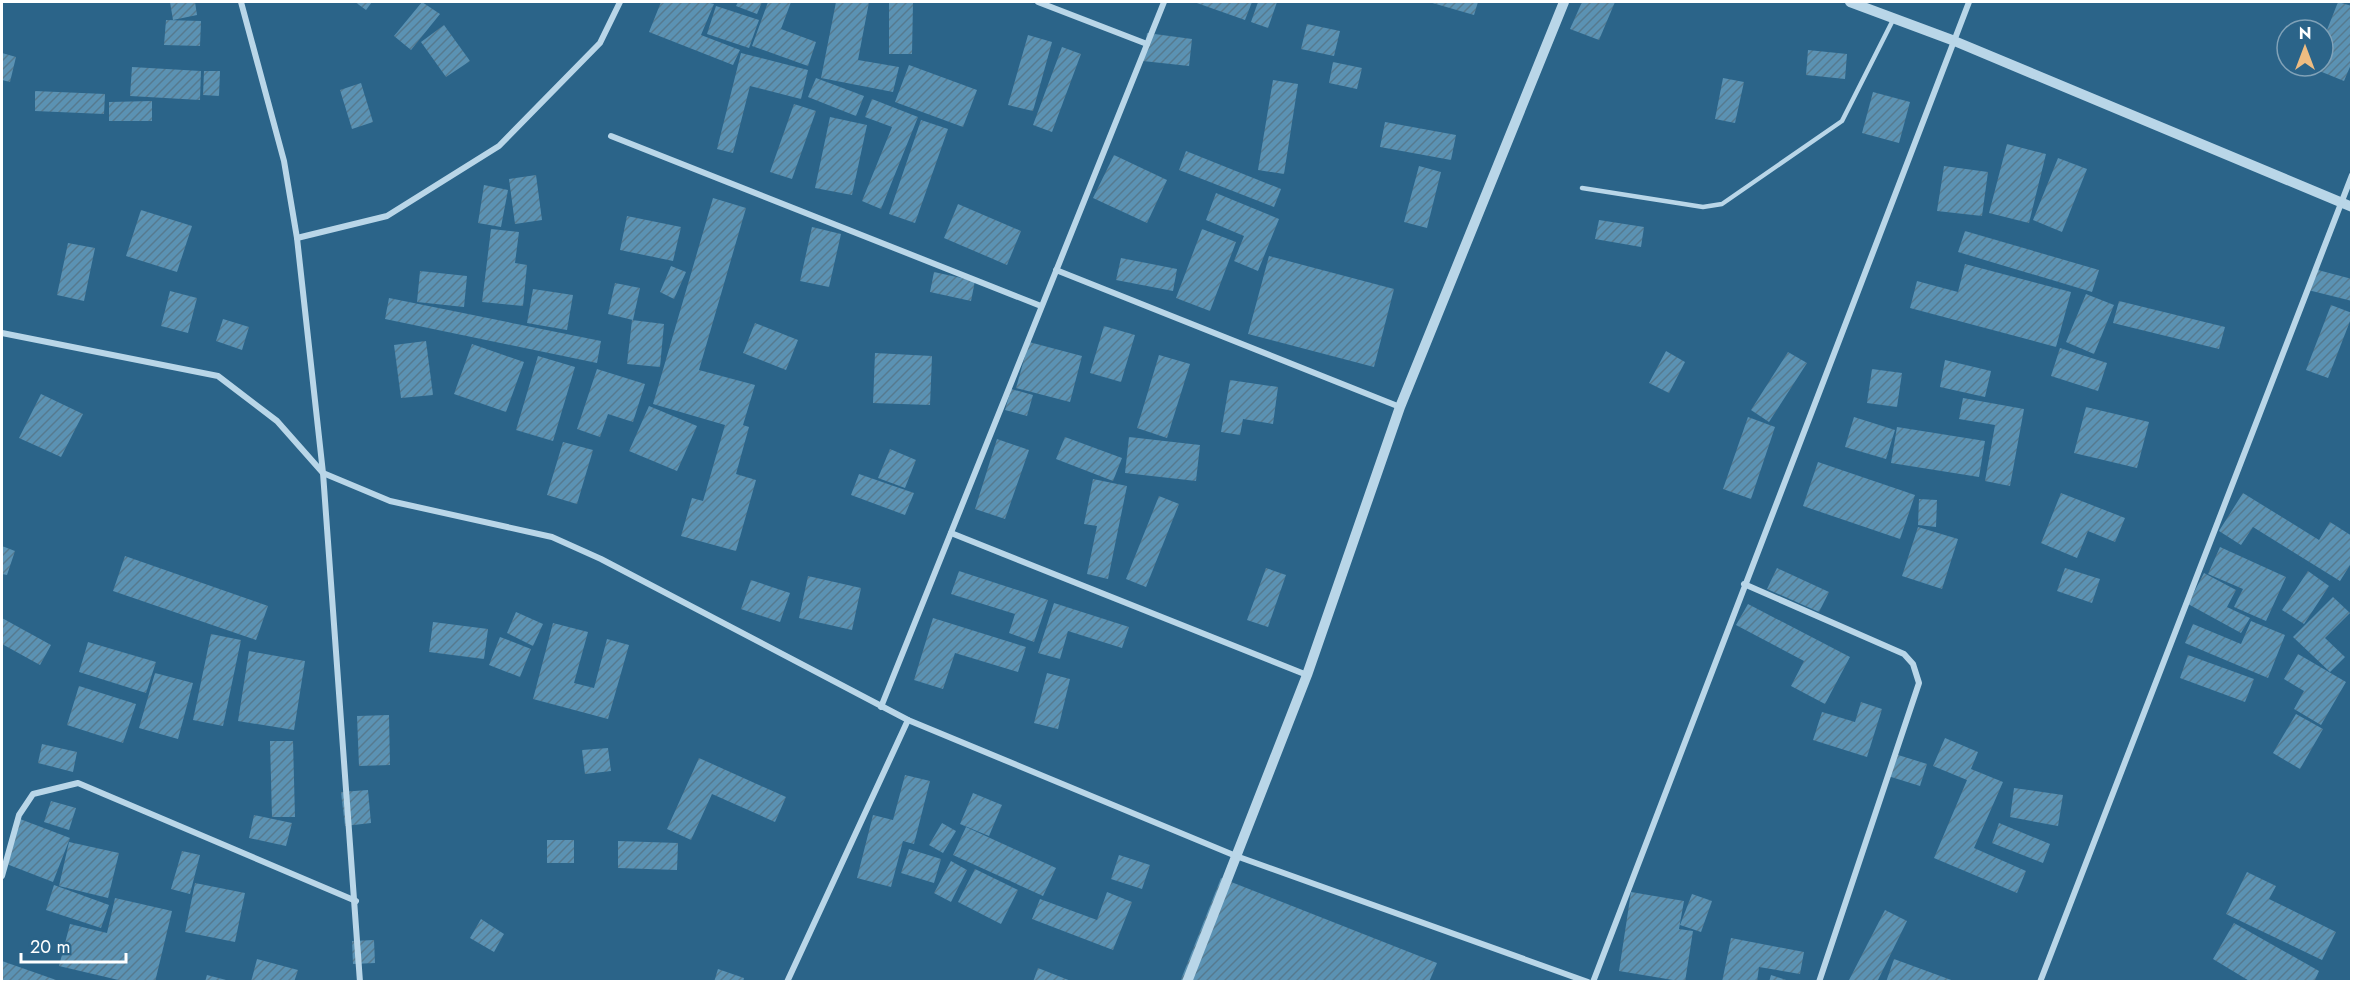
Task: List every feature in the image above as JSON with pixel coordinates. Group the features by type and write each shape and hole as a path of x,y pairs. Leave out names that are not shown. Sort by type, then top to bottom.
{"street":[{"path":"241,2 284,161 297,238 323,473 356,901 360,981"},
{"path":"297,238 387,216 499,146 600,43 620,2"},
{"path":"1038,2 1147,44"},
{"path":"881,706 1164,2"},
{"path":"1187,981 1307,675 1400,407 1564,2"},
{"path":"1850,2 1952,40 2352,207"},
{"path":"1593,981 1952,40 1969,2"},
{"path":"611,136 1041,306"},
{"path":"2040,981 2352,175"},
{"path":"1056,270 1400,407"},
{"path":"2,333 218,376 277,421 323,473 390,501 552,537 601,559 908,720 1236,856 1588,981"},
{"path":"951,533 1307,675"},
{"path":"1744,584 1904,654 1913,664 1919,683 1819,981"},
{"path":"787,981 908,720"},
{"path":"2,876 19,815 33,794 78,783 356,901"}],"lane":[{"path":"1582,188 1703,207 1722,204 1842,121 1894,18"}],"building":[{"path":"170,2 195,2 197,15 173,20"},
{"path":"355,2 372,2 366,10"},
{"path":"422,2 440,14 411,50 394,36"},
{"path":"661,2 714,4 701,35 740,50 733,65 649,32"},
{"path":"738,2 762,2 757,14 736,6"},
{"path":"768,2 791,2 781,29 816,42 808,66 752,46"},
{"path":"836,2 869,2 858,60 899,67 893,92 821,78"},
{"path":"889,2 913,2 912,54 889,54"},
{"path":"1194,2 1252,2 1245,20"},
{"path":"1258,2 1277,2 1268,28 1251,22"},
{"path":"1429,2 1478,2 1474,15"},
{"path":"1582,2 1615,2 1599,40 1570,29"},
{"path":"2338,2 2352,6 2352,62 2344,81 2335,77 2335,18 2332,18"},
{"path":"716,6 759,20 749,48 707,34"},
{"path":"166,20 201,21 200,46 164,45"},
{"path":"1307,24 1340,31 1334,56 1301,49"},
{"path":"444,25 470,61 446,77 421,42"},
{"path":"1147,33 1192,39 1189,66 1143,61"},
{"path":"1028,35 1052,42 1033,111 1008,105"},
{"path":"1062,47 1081,54 1052,132 1033,125"},
{"path":"1808,50 1847,54 1845,79 1806,75"},
{"path":"2,53 16,57 10,82 2,80"},
{"path":"741,53 808,70 801,99 750,86 733,153 717,149"},
{"path":"1333,62 1362,68 1357,89 1329,83"},
{"path":"909,65 977,90 963,127 895,102"},
{"path":"132,67 201,71 200,100 130,96"},
{"path":"204,71 220,71 219,96 203,95"},
{"path":"816,78 864,96 856,116 808,97"},
{"path":"1723,78 1744,82 1735,123 1715,119"},
{"path":"1273,80 1298,84 1284,174 1258,170"},
{"path":"361,83 373,122 352,129 340,90"},
{"path":"35,91 105,94 104,114 35,111"},
{"path":"1873,92 1910,102 1899,143 1862,133"},
{"path":"872,99 918,117 881,209 862,201 892,127 865,117"},
{"path":"152,101 152,121 109,121 109,102"},
{"path":"794,104 816,111 792,179 770,172"},
{"path":"830,117 867,125 852,195 815,188"},
{"path":"921,120 948,129 915,223 889,214"},
{"path":"1385,122 1456,135 1451,160 1380,147"},
{"path":"2007,144 2046,154 2029,223 1989,213"},
{"path":"1186,151 1281,189 1274,207 1179,170"},
{"path":"1114,155 1167,180 1147,223 1093,198"},
{"path":"2058,158 2087,169 2062,232 2033,220"},
{"path":"1419,166 1441,172 1427,228 1404,222"},
{"path":"1944,166 1988,172 1982,216 1937,211"},
{"path":"536,175 542,220 515,224 509,179"},
{"path":"484,185 508,190 501,227 478,223"},
{"path":"1216,193 1279,219 1258,271 1234,261 1244,236 1206,220"},
{"path":"713,198 746,208 699,370 755,385 743,425 749,427 736,474 756,480 736,551 681,536 692,498 703,501 725,425 653,404"},
{"path":"958,204 1021,231 1007,265 944,238"},
{"path":"141,210 192,226 177,272 126,256"},
{"path":"627,216 681,227 673,261 620,250"},
{"path":"1599,220 1644,227 1641,247 1595,239"},
{"path":"812,227 841,234 829,287 800,281"},
{"path":"491,229 519,232 515,263 527,265 523,306 482,302"},
{"path":"1202,229 1236,242 1210,311 1176,298"},
{"path":"1965,231 2099,270 2092,292 1958,252"},
{"path":"68,243 95,248 84,301 57,295"},
{"path":"1269,256 1394,289 1374,367 1248,334"},
{"path":"1121,258 1177,269 1173,291 1116,280"},
{"path":"1965,264 2071,292 2056,347 1910,308 1917,281 1958,292"},
{"path":"671,266 686,272 674,299 660,292"},
{"path":"2314,269 2352,279 2352,301 2308,290"},
{"path":"420,271 467,276 464,307 417,302"},
{"path":"934,272 975,281 971,301 930,292"},
{"path":"615,283 640,288 633,320 608,314"},
{"path":"533,289 573,295 567,330 527,323"},
{"path":"170,291 197,298 188,333 161,326"},
{"path":"2086,294 2114,305 2094,354 2066,342"},
{"path":"389,298 601,341 597,363 385,319"},
{"path":"2119,301 2225,327 2219,349 2113,323"},
{"path":"2331,305 2352,313 2352,316 2328,378 2306,370"},
{"path":"223,319 249,327 242,350 216,341"},
{"path":"632,320 664,324 660,367 627,364"},
{"path":"755,323 798,340 786,370 743,353"},
{"path":"1104,326 1135,335 1121,382 1090,373"},
{"path":"426,341 433,395 401,398 394,345"},
{"path":"1029,342 1082,356 1070,402 1016,388"},
{"path":"472,344 524,362 506,412 454,394"},
{"path":"2060,348 2107,363 2098,391 2051,376"},
{"path":"1666,351 1685,362 1669,393 1649,383"},
{"path":"1788,352 1807,363 1769,422 1751,410"},
{"path":"875,353 932,356 930,405 873,403"},
{"path":"1159,355 1190,364 1167,438 1137,428"},
{"path":"538,356 575,367 553,441 516,430"},
{"path":"1945,360 1991,371 1985,397 1940,387"},
{"path":"597,369 645,384 633,422 608,414 600,437 577,429"},
{"path":"1872,369 1902,373 1897,407 1867,403"},
{"path":"1230,380 1278,387 1273,424 1243,419 1240,435 1221,432"},
{"path":"1011,389 1033,395 1027,416 1005,410"},
{"path":"41,394 83,414 61,457 19,438"},
{"path":"1963,398 2024,409 2010,486 1985,481 1995,425 1959,419"},
{"path":"649,406 697,426 677,471 629,451"},
{"path":"2086,407 2149,422 2137,468 2074,453"},
{"path":"1748,417 1775,427 1751,499 1723,489"},
{"path":"1854,417 1895,430 1886,459 1845,447"},
{"path":"1897,427 1985,441 1979,477 1891,463"},
{"path":"1065,437 1122,458 1113,481 1056,459"},
{"path":"1129,437 1200,445 1196,481 1125,473"},
{"path":"997,439 1029,450 1005,519 975,509"},
{"path":"563,442 593,450 577,504 547,495"},
{"path":"890,449 916,460 905,488 878,478"},
{"path":"1818,462 1915,495 1900,539 1803,506"},
{"path":"859,474 914,493 905,515 851,495"},
{"path":"1093,479 1127,486 1108,579 1087,574 1097,526 1084,524"},
{"path":"2061,493 2125,518 2115,542 2088,531 2077,558 2041,543"},
{"path":"2243,493 2319,540 2330,522 2352,536 2352,562 2340,581 2253,527 2241,545 2219,531"},
{"path":"1159,496 1179,504 1146,587 1126,579"},
{"path":"1919,499 1937,500 1936,527 1918,525"},
{"path":"1918,527 1958,539 1942,589 1902,576"},
{"path":"2,546 15,551 7,575 2,574"},
{"path":"2220,547 2286,577 2266,621 2234,607 2243,589 2208,574"},
{"path":"125,556 268,606 256,640 113,591"},
{"path":"1266,568 1286,575 1268,627 1247,620"},
{"path":"1777,568 1829,592 1819,612 1767,589"},
{"path":"2065,568 2100,579 2092,603 2057,591"},
{"path":"959,571 1048,600 1034,642 1009,633 1015,614 951,594"},
{"path":"2308,571 2329,586 2304,624 2282,610"},
{"path":"2204,573 2236,590 2227,607 2250,618 2241,633 2188,604"},
{"path":"808,576 861,588 852,630 799,618"},
{"path":"751,580 790,593 780,622 741,609"},
{"path":"2333,597 2350,613 2325,638 2345,657 2330,672 2293,637"},
{"path":"1054,603 1129,627 1122,648 1068,631 1060,659 1038,653"},
{"path":"1748,604 1850,657 1825,704 1791,686 1804,661 1736,625"},
{"path":"516,612 543,624 533,646 507,633"},
{"path":"2,618 51,645 40,665 2,644"},
{"path":"933,618 1026,647 1018,672 955,653 943,689 914,680"},
{"path":"2251,621 2285,635 2268,678 2185,643 2193,624 2241,644"},
{"path":"433,622 488,629 484,659 429,652"},
{"path":"553,623 588,632 574,683 594,688 607,639 629,645 608,719 533,699"},
{"path":"211,634 241,640 223,726 193,720"},
{"path":"500,637 531,649 520,677 489,665"},
{"path":"88,642 156,662 146,693 79,672"},
{"path":"249,651 305,661 294,730 238,721"},
{"path":"2298,654 2346,682 2321,725 2294,709 2304,691 2284,679"},
{"path":"2188,655 2254,679 2245,702 2180,678"},
{"path":"155,673 193,683 178,739 139,728"},
{"path":"1047,673 1070,679 1058,729 1034,723"},
{"path":"79,686 136,704 123,743 67,725"},
{"path":"1861,702 1882,709 1867,757 1813,740 1822,712 1855,722"},
{"path":"2296,714 2323,729 2300,769 2273,753"},
{"path":"389,715 390,765 359,766 357,716"},
{"path":"1945,738 1978,752 1971,769 2003,782 1974,848 2026,871 2017,893 1934,858 1967,780 1933,766"},
{"path":"270,741 293,741 295,817 272,817"},
{"path":"42,744 77,752 73,772 38,763"},
{"path":"608,748 611,771 585,774 582,750"},
{"path":"1895,754 1927,764 1920,786 1888,776"},
{"path":"699,758 786,797 775,822 712,794 691,840 667,829"},
{"path":"905,775 930,781 914,844 903,841 891,887 857,878 873,815 893,820"},
{"path":"2014,788 2063,795 2058,826 2010,817"},
{"path":"368,790 371,823 345,826 341,792"},
{"path":"973,793 1002,805 989,836 960,824"},
{"path":"51,801 76,808 69,830 44,822"},
{"path":"254,815 292,823 286,846 249,838"},
{"path":"20,819 70,838 53,882 4,863"},
{"path":"942,823 956,831 943,853 929,845"},
{"path":"1999,823 2050,844 2043,863 1992,843"},
{"path":"966,827 1056,868 1043,896 953,855"},
{"path":"547,840 574,840 574,863 547,863"},
{"path":"618,841 678,843 677,870 618,868"},
{"path":"69,842 119,853 108,898 59,886"},
{"path":"909,849 941,859 934,883 901,873"},
{"path":"182,851 200,855 190,894 171,889"},
{"path":"1119,855 1150,865 1142,889 1111,879"},
{"path":"951,861 967,870 951,902 934,893"},
{"path":"975,869 1018,890 1001,924 958,902"},
{"path":"2247,872 2276,886 2269,899 2336,932 2322,960 2226,914"},
{"path":"1221,878 1437,963 1429,982 1180,982"},
{"path":"195,883 245,893 235,942 185,932"},
{"path":"54,885 109,905 101,928 46,910"},
{"path":"1107,892 1132,902 1113,950 1032,919 1040,899 1097,920"},
{"path":"1631,892 1684,901 1679,929 1693,931 1685,982 1619,971"},
{"path":"1692,894 1712,901 1701,932 1680,925"},
{"path":"115,898 172,911 155,982 127,982 59,966 70,924 107,933"},
{"path":"1885,910 1907,921 1877,982 1848,982"},
{"path":"481,919 504,934 494,952 470,938"},
{"path":"2234,923 2319,971 2314,982 2251,982 2213,959"},
{"path":"1731,938 1804,952 1800,974 1759,967 1757,982 1722,982"},
{"path":"374,940 375,963 353,964 352,941"},
{"path":"257,959 298,970 294,982 251,982"},
{"path":"1894,959 1954,981 1954,982 1886,982"},
{"path":"2,961 59,981 59,982 2,982"},
{"path":"1038,968 1071,981 1071,982 1033,982"},
{"path":"718,969 744,978 743,982 714,982"},
{"path":"207,975 230,981 230,982 205,982"},
{"path":"1771,975 1789,981 1789,982 1769,982"}]}
